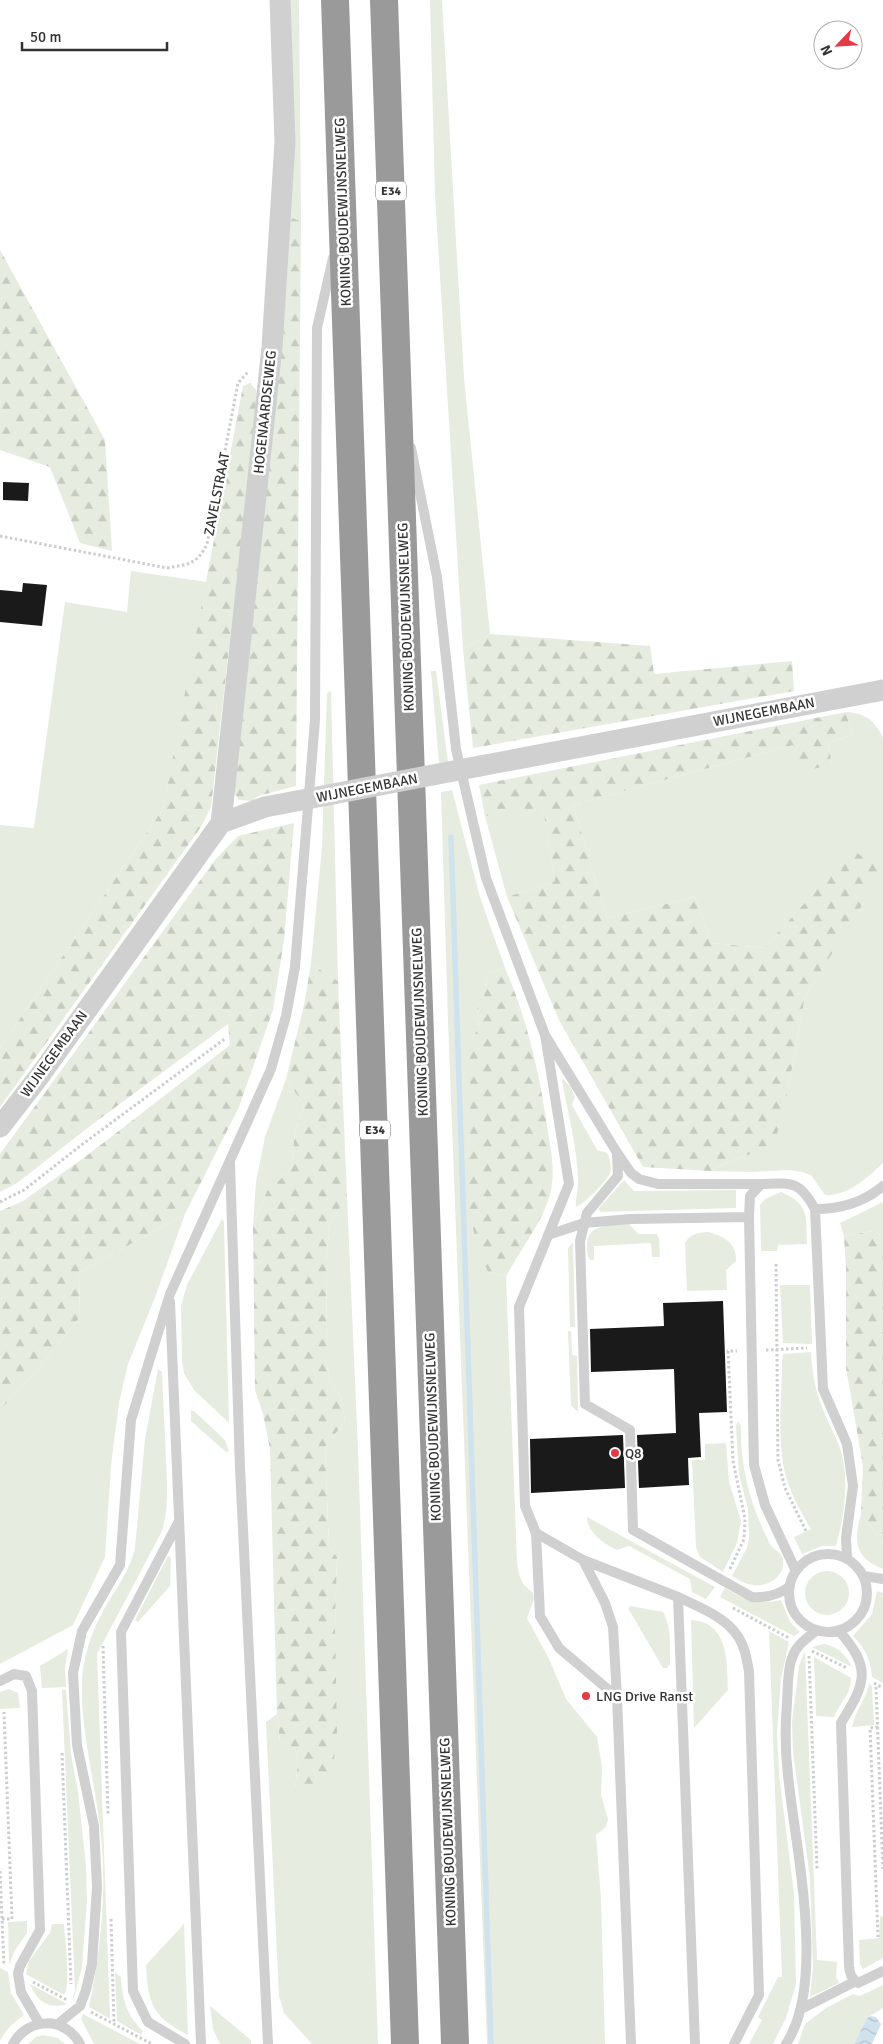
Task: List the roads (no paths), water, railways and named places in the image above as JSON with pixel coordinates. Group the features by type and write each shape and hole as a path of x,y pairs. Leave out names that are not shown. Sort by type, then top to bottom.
{"highway":[{"name":"KONING BOUDEWIJNSNELWEG","path":"336,0 405,2044"},
{"name":"KONING BOUDEWIJNSNELWEG","path":"384,0 455,2044"}],"street":[{"name":"HOGENAARDSEWEG","path":"221,823 270,367 285,142 280,0"},
{"name":"WIJNEGEMBAAN","path":"0,1127 41,1074 221,823 266,807 883,690"}],"lane":[{"path":"58,2024 80,2006 92,1964 96,1887 94,1826 77,1745 73,1673 82,1631 120,1566 131,1420 170,1294 271,1069 286,1016 295,968 315,720 317,328 343,215"},
{"path":"398,381 437,577 456,749 486,878 545,1035 616,1152 631,1173 639,1179 647,1183 658,1184 789,1183 805,1192 815,1209 823,1389 847,1444 853,1486 846,1538 847,1559"},
{"path":"545,1035 570,1184 519,1307 525,1506 536,1533 540,1616 559,1648 617,1697"},
{"path":"616,1152 618,1176 590,1207 580,1241 579,1270 585,1404 630,1430 633,1530 752,1597 761,1598 776,1595 790,1586"},
{"path":"230,1162 240,1468 268,2044"},
{"path":"761,1184 750,1196 749,1217 754,1466 765,1505 796,1571"},
{"path":"815,1209 834,1209 873,1194 883,1186"},
{"path":"548,1235 584,1223 631,1219 749,1217"},
{"path":"170,1294 201,2044"},
{"path":"179,1520 121,1632 133,1991 148,2022 185,2044"},
{"path":"536,1533 583,1560 708,1610 730,1626 742,1643 749,1671 759,1995 734,2044"},
{"path":"832,1554 847,1559 864,1576 867,1593 864,1610 854,1623 838,1630 824,1632 810,1627 797,1617 790,1602 790,1586 796,1571 816,1556 832,1554"},
{"path":"583,1560 598,1586 613,1627 630,2044"},
{"path":"864,1576 883,1579"},
{"path":"678,1598 695,2044"},
{"path":"786,2044 792,2035 801,2009 807,1972 804,1913 787,1774 786,1723 789,1674 792,1657 799,1644 817,1630"},
{"path":"838,1630 850,1644 859,1659 863,1677 854,1701 841,1722 849,1966 850,1974 856,1981"},
{"path":"0,1681 14,1674 26,1676 32,1691 40,1930 20,1966 18,1974 21,1992 39,2023"},
{"path":"801,2009 856,1981 862,1982 883,1971"},
{"path":"13,2044 22,2032 39,2023 58,2024 72,2032 80,2044"}],"water":[{"path":"871,2016 876,2017 881,2024 872,2044 854,2044 867,2018"}],"waterway":[{"path":"451,837 491,2044"}],"place":[{"name":"Q8","path":"615,1453"},
{"name":"LNG Drive Ranst","path":"586,1696"}]}
